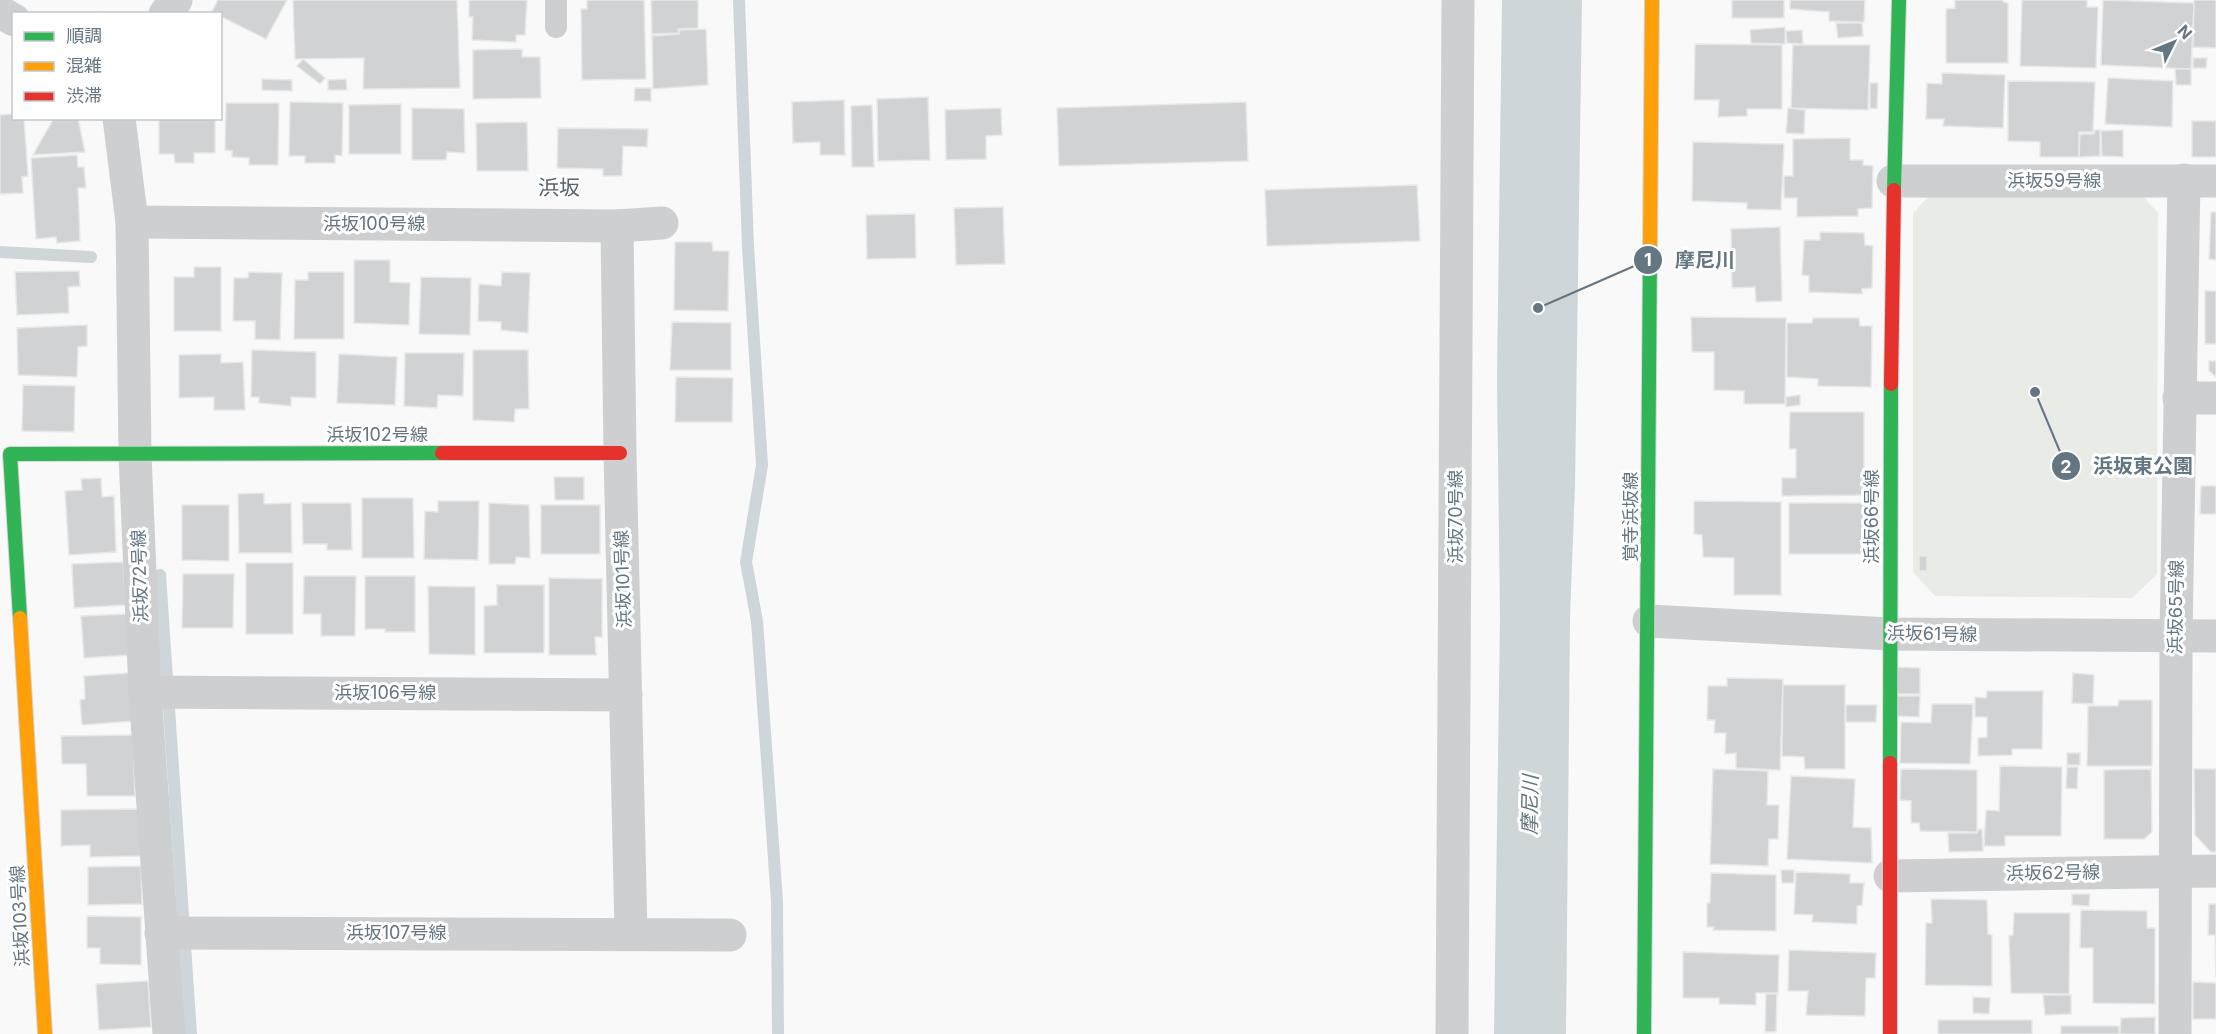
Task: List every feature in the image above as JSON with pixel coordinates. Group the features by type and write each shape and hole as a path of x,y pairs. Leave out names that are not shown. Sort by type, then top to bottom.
{"street":[{"path":"167,12 176,0"},
{"name":"浜坂70号線","path":"1452,1034 1458,0"},
{"name":"覚寺浜坂線","path":"1644,1034 1649,621 1652,0"},
{"name":"浜坂66号線","path":"1890,1034 1893,181 1899,0"},
{"name":"浜坂72号線","path":"119,120 132,222 135,454 145,692 169,1034"},
{"name":"浜坂65号線","path":"2175,1034 2176,636 2184,180"},
{"name":"浜坂59号線","path":"1893,181 2216,180"},
{"name":"浜坂100号線","path":"132,222 617,226 662,223"},
{"name":"浜坂101号線","path":"617,226 631,933"},
{"path":"2180,398 2216,398"},
{"name":"浜坂102号線","path":"135,454 620,453"},
{"name":"浜坂103号線","path":"45,1034 10,454 135,454"},
{"name":"浜坂61号線","path":"1649,621 1890,633 2216,636"},
{"name":"浜坂106号線","path":"145,692 626,695"},
{"name":"浜坂62号線","path":"1890,876 2216,871"},
{"name":"浜坂107号線","path":"161,933 730,935"}],"lane":[{"path":"556,0 556,27"}],"shaded area":[{"path":"1934,191 2141,194 2158,213 2157,574 2132,598 1935,596 1913,572 1913,213"}],"water":[{"path":"1502,0 1582,0 1575,486 1570,618 1566,1034 1494,1034 1500,617 1497,379"}],"building":[{"path":"218,0 287,0 266,39 222,17 222,12 212,11"},
{"path":"293,0 457,0 460,88 363,89 364,58 295,59"},
{"path":"469,0 527,0 525,35 516,35 516,42 472,40 473,17 469,17"},
{"path":"587,0 644,0 646,79 582,80 581,9 587,9"},
{"path":"651,0 698,0 698,28 678,29 679,33 652,34"},
{"path":"1732,0 1784,0 1784,18 1732,18"},
{"path":"1790,0 1865,0 1864,22 1829,21 1829,12 1790,9"},
{"path":"1955,0 2003,0 2008,3 2008,63 1946,63 1946,9 1955,8"},
{"path":"2022,0 2087,0 2087,7 2098,7 2096,68 2020,66"},
{"path":"2103,0 2194,3 2191,69 2101,65"},
{"path":"2194,0 2216,0 2216,48 2193,47"},
{"path":"1836,23 1862,23 1863,36 1838,38"},
{"path":"1785,27 1785,44 1751,43 1750,30"},
{"path":"706,29 708,85 653,89 652,36 679,34 680,30"},
{"path":"1802,30 1803,44 1787,43 1786,31"},
{"path":"1695,44 1782,45 1782,109 1747,109 1747,116 1718,117 1719,100 1694,100"},
{"path":"1793,45 1870,45 1868,110 1791,108"},
{"path":"522,49 522,57 540,57 541,98 473,99 473,50"},
{"path":"2193,58 2207,58 2206,68 2193,68"},
{"path":"303,59 325,78 320,84 297,66"},
{"path":"2175,69 2191,69 2191,85 2176,85"},
{"path":"1942,73 2005,75 2003,128 1943,126 1944,119 1926,119 1927,83 1942,84"},
{"path":"2108,78 2173,81 2172,127 2105,124"},
{"path":"262,79 292,80 292,91 262,90"},
{"path":"346,79 347,90 328,90 328,80"},
{"path":"2008,81 2095,82 2093,132 2079,132 2079,157 2040,157 2040,142 2008,141"},
{"path":"1870,83 1878,83 1877,109 1870,108"},
{"path":"635,88 651,88 651,101 634,101"},
{"path":"928,97 930,160 878,161 877,99"},
{"path":"844,100 845,155 820,155 820,142 793,143 792,102"},
{"path":"290,102 343,103 342,156 335,155 335,163 305,163 305,156 289,156"},
{"path":"1246,102 1248,161 1059,166 1057,108"},
{"path":"226,103 279,103 278,165 249,165 249,158 232,157 232,151 225,150"},
{"path":"401,104 401,154 349,154 349,105"},
{"path":"872,105 874,167 852,167 851,106"},
{"path":"412,108 464,109 465,153 447,152 446,160 412,160"},
{"path":"1001,108 1002,135 986,136 986,159 946,160 945,110"},
{"path":"1788,108 1805,110 1804,134 1786,133"},
{"path":"12,114 12,120 24,120 28,176 22,177 23,193 0,194 0,115"},
{"path":"53,120 78,120 85,152 33,155"},
{"path":"159,120 215,120 215,153 194,153 194,163 175,163 174,154 159,154"},
{"path":"2192,121 2216,121 2216,157 2192,157"},
{"path":"527,122 528,171 477,171 476,123"},
{"path":"558,128 648,129 647,147 623,146 622,176 603,176 603,169 557,168"},
{"path":"2095,130 2100,130 2100,156 2079,157 2080,134 2094,134"},
{"path":"2123,130 2123,157 2102,156 2101,131"},
{"path":"1850,138 1850,160 1863,160 1863,165 1873,166 1872,208 1858,209 1858,216 1797,217 1797,198 1784,198 1784,176 1793,176 1793,139"},
{"path":"1693,142 1784,144 1781,210 1747,209 1747,203 1692,201"},
{"path":"77,155 78,167 84,167 86,188 78,188 80,241 57,243 56,237 36,239 31,158"},
{"path":"1417,185 1420,241 1267,246 1265,190"},
{"path":"1003,207 1005,264 956,265 954,208"},
{"path":"2211,212 2216,212 2216,260 2209,259"},
{"path":"915,214 916,258 867,259 866,215"},
{"path":"1780,227 1782,301 1756,302 1755,287 1732,288 1731,229"},
{"path":"1820,232 1864,233 1865,245 1873,246 1872,288 1862,289 1862,294 1809,292 1809,276 1802,275 1804,240 1820,240"},
{"path":"675,242 712,242 713,251 729,251 728,311 674,310"},
{"path":"354,260 390,260 390,282 410,283 409,325 354,323"},
{"path":"194,267 221,267 221,331 174,331 174,277 194,277"},
{"path":"79,271 80,286 68,287 69,313 17,315 15,272"},
{"path":"249,272 282,273 280,340 255,339 255,321 233,321 234,278 248,278"},
{"path":"308,272 344,272 344,339 294,339 295,280 308,280"},
{"path":"502,272 530,273 528,333 501,330 501,322 478,321 479,284 501,286"},
{"path":"421,277 471,278 470,335 419,334"},
{"path":"2205,291 2216,291 2216,344 2205,344"},
{"path":"1691,317 1786,318 1785,404 1744,404 1744,391 1714,390 1714,352 1692,352"},
{"path":"1813,318 1859,318 1860,326 1872,326 1871,387 1818,386 1818,379 1787,377 1787,323 1812,323"},
{"path":"672,322 731,323 731,370 670,370"},
{"path":"87,325 87,346 78,347 77,377 18,375 17,328"},
{"path":"252,350 316,352 316,398 291,397 291,406 259,403 259,397 251,397"},
{"path":"473,350 528,350 529,409 515,409 514,422 473,420"},
{"path":"405,353 464,353 463,396 438,395 437,408 404,406"},
{"path":"221,354 221,363 243,362 245,410 214,410 214,397 179,398 179,355"},
{"path":"339,354 397,357 395,405 337,403"},
{"path":"2209,361 2216,361 2216,377 2209,371"},
{"path":"676,377 733,378 732,422 675,422"},
{"path":"23,385 75,386 74,432 22,431"},
{"path":"1800,395 1800,405 1786,407 1786,397"},
{"path":"1790,412 1864,412 1864,495 1782,496 1782,478 1796,478 1796,449 1789,449"},
{"path":"554,477 584,477 584,500 555,500"},
{"path":"101,478 102,497 114,496 116,552 69,555 65,491 82,490 81,479"},
{"path":"2201,486 2216,486 2216,514 2200,514"},
{"path":"264,493 264,504 291,503 292,553 239,553 238,494"},
{"path":"362,498 413,498 414,558 362,558"},
{"path":"438,501 479,501 478,560 424,559 425,511 438,512"},
{"path":"1694,501 1781,502 1781,595 1734,595 1734,558 1703,557 1702,535 1694,534"},
{"path":"302,503 351,503 352,550 327,550 327,544 303,544"},
{"path":"489,503 529,505 530,558 516,557 515,564 489,564"},
{"path":"1789,503 1864,503 1864,554 1789,554"},
{"path":"182,505 229,505 229,561 182,560"},
{"path":"541,505 600,505 600,554 541,554"},
{"path":"1919,556 1927,556 1927,571 1919,571"},
{"path":"123,562 126,605 74,608 72,564"},
{"path":"246,563 293,563 293,634 246,634"},
{"path":"183,574 234,574 233,628 182,628"},
{"path":"304,576 356,576 355,636 321,636 321,614 303,614"},
{"path":"365,576 415,576 415,632 365,629"},
{"path":"549,578 602,579 602,637 595,637 596,655 549,655"},
{"path":"497,585 544,585 544,653 484,653 484,606 497,605"},
{"path":"428,586 475,587 475,655 429,654"},
{"path":"127,614 130,655 84,658 81,616"},
{"path":"1896,667 1920,668 1920,694 1895,694"},
{"path":"129,673 133,721 82,725 80,700 85,699 84,676"},
{"path":"2073,673 2094,675 2093,704 2072,703"},
{"path":"1727,678 1783,679 1780,770 1736,768 1736,753 1725,754 1726,733 1714,733 1715,720 1707,720 1708,686 1727,686"},
{"path":"1783,685 1845,685 1845,769 1805,769 1804,757 1782,756"},
{"path":"1987,691 2043,691 2042,749 2012,749 2012,755 1978,756 1978,738 1987,737 1987,717 1975,717 1975,697 1986,698"},
{"path":"1896,696 1920,696 1919,717 1896,716"},
{"path":"2119,700 2152,700 2152,766 2087,766 2088,706 2118,706"},
{"path":"1932,704 1973,704 1970,764 1900,763 1901,722 1931,723"},
{"path":"1846,705 1877,705 1876,722 1846,722"},
{"path":"133,735 135,796 87,796 86,764 62,764 61,736"},
{"path":"2067,753 2080,753 2080,765 2067,765"},
{"path":"2000,766 2062,767 2061,836 2005,836 2005,846 1984,846 1986,810 1999,811"},
{"path":"2067,767 2078,767 2077,789 2066,788"},
{"path":"1713,769 1768,771 1767,805 1779,805 1778,839 1769,839 1768,866 1710,864"},
{"path":"1901,769 1977,770 1977,832 1920,831 1919,823 1911,823 1911,801 1900,800"},
{"path":"2151,769 2152,832 2144,839 2104,839 2104,770"},
{"path":"2194,769 2216,769 2216,852 2211,852 2195,835"},
{"path":"1791,776 1855,779 1853,827 1871,828 1872,863 1787,859"},
{"path":"140,809 141,856 90,857 90,845 61,846 61,810"},
{"path":"1982,829 1983,851 1949,852 1948,833 1977,833"},
{"path":"141,866 142,904 88,905 88,867"},
{"path":"1781,870 1794,870 1794,883 1782,883"},
{"path":"1796,872 1850,874 1850,883 1864,883 1862,905 1857,906 1857,924 1812,922 1813,915 1794,914"},
{"path":"1711,873 1776,875 1776,931 1713,930 1714,927 1707,927"},
{"path":"2072,894 2090,894 2089,906 2072,905"},
{"path":"1931,899 1987,900 1988,934 1992,935 1992,986 1925,985 1926,923 1932,923"},
{"path":"2209,904 2216,904 2216,977 2215,935 2208,935"},
{"path":"2081,910 2147,911 2147,928 2155,928 2155,1004 2093,1003 2093,948 2080,948"},
{"path":"2014,913 2070,913 2069,994 2011,993 2009,936 2013,935"},
{"path":"87,916 141,917 141,965 100,964 100,948 87,948"},
{"path":"1789,950 1876,953 1875,978 1866,978 1865,1016 1806,1015 1808,991 1788,991"},
{"path":"1683,952 1779,955 1778,993 1756,993 1756,1005 1719,1004 1719,998 1683,998"},
{"path":"148,981 151,1027 99,1030 96,984"},
{"path":"2193,982 2216,983 2216,1019 2193,1019"},
{"path":"1766,994 1777,994 1776,1032 1765,1032"},
{"path":"2043,995 2071,995 2071,1014 2045,1015"},
{"path":"1973,997 1990,998 1989,1014 1973,1013"},
{"path":"2155,1017 2155,1034 2120,1034 2121,1018"},
{"path":"1938,1020 2032,1020 2032,1034 1938,1034"},
{"path":"2061,1026 2119,1026 2119,1034 2061,1034"}],"waterway":[{"path":"739,0 748,247 762,465 746,562 757,621 777,902 778,1034"},
{"path":"0,252 91,257"},
{"path":"160,575 191,1034"}],"traffic: fast":[{"path":"1894,190 1899,0"},
{"path":"1644,1034 1650,247"},
{"path":"1890,763 1891,384"},
{"path":"20,618 10,454 442,453"}],"traffic: slow":[{"path":"1650,247 1652,0"},
{"path":"20,618 45,1034"}],"traffic: jam":[{"path":"1891,384 1894,190"},
{"path":"442,453 620,453"},
{"path":"1890,763 1890,1034"}],"place":[{"name":"摩尼川","path":"1538,308"},
{"name":"浜坂東公園","path":"2035,392"}],"district":[{"name":"浜坂","path":"559,188"}]}
